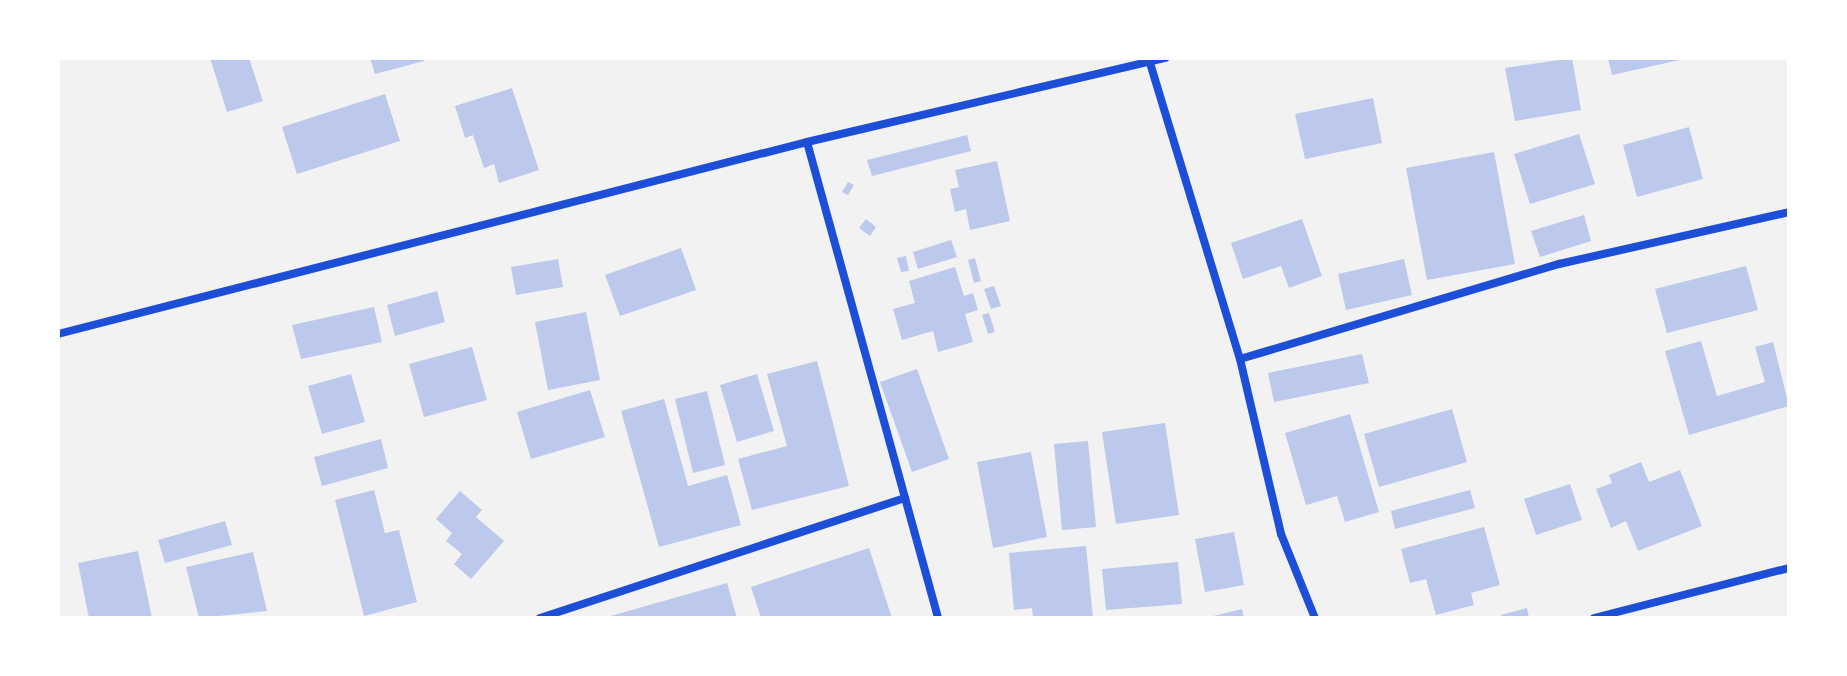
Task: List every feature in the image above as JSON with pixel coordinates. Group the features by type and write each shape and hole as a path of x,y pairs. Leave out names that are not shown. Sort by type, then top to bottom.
{"street":[{"path":"58,334 807,142 1165,58"},
{"path":"1150,63 1240,359 1281,534 1315,618"},
{"path":"807,142 938,618"},
{"path":"1240,359 1559,264 1789,212"},
{"path":"540,618 905,498"},
{"path":"1594,618 1789,568"}],"building":[{"path":"210,58 249,58 263,101 227,112"},
{"path":"370,58 423,58 424,61 375,74"},
{"path":"1572,58 1581,110 1515,121 1505,68"},
{"path":"1608,58 1684,58 1684,59 1612,75"},
{"path":"512,88 539,170 499,183 494,164 484,168 473,135 465,138 455,106"},
{"path":"385,94 400,141 297,174 282,127"},
{"path":"1373,98 1382,143 1305,159 1295,114"},
{"path":"1689,127 1703,179 1637,197 1623,145"},
{"path":"1579,134 1595,184 1530,204 1514,154"},
{"path":"967,135 971,151 872,176 867,160"},
{"path":"1494,152 1515,264 1427,280 1406,168"},
{"path":"997,161 1010,221 970,230 966,209 955,212 950,189 959,187 955,170"},
{"path":"848,182 854,185 848,195 842,192"},
{"path":"1584,215 1591,241 1540,257 1531,231"},
{"path":"866,219 876,227 870,236 859,228"},
{"path":"1302,219 1322,276 1289,288 1281,266 1243,279 1231,243"},
{"path":"951,240 957,257 918,269 913,252"},
{"path":"681,248 696,290 620,316 605,275"},
{"path":"906,256 909,271 901,272 897,258"},
{"path":"975,258 981,281 974,283 968,260"},
{"path":"558,259 563,287 516,295 511,267"},
{"path":"1404,259 1412,295 1346,310 1338,274"},
{"path":"1746,266 1758,310 1667,333 1655,289"},
{"path":"955,267 964,296 973,293 978,310 965,314 973,342 938,352 933,331 902,340 893,309 915,303 909,281"},
{"path":"994,286 1001,306 991,309 984,289"},
{"path":"437,291 445,322 395,336 387,305"},
{"path":"374,307 382,342 301,359 292,325"},
{"path":"586,312 600,380 548,390 535,322"},
{"path":"989,313 995,332 988,334 982,315"},
{"path":"1701,341 1717,396 1765,382 1755,347 1773,342 1789,406 1689,435 1665,351"},
{"path":"472,347 487,400 424,417 409,364"},
{"path":"1362,354 1369,383 1274,402 1268,373"},
{"path":"817,361 849,486 752,510 738,459 787,446 767,374"},
{"path":"917,369 949,459 912,472 880,382"},
{"path":"351,374 365,422 322,434 308,386"},
{"path":"757,374 774,431 737,442 720,385"},
{"path":"590,390 605,437 531,459 517,412"},
{"path":"707,391 725,465 693,473 675,399"},
{"path":"664,399 688,486 727,475 741,525 659,547 621,411"},
{"path":"1452,409 1467,462 1379,487 1364,434"},
{"path":"1350,414 1379,512 1345,522 1337,496 1306,505 1285,433"},
{"path":"1165,423 1179,515 1116,524 1102,432"},
{"path":"381,439 388,468 322,486 314,457"},
{"path":"1088,441 1096,527 1062,530 1054,444"},
{"path":"1031,452 1047,537 993,548 977,462"},
{"path":"1641,462 1649,482 1680,470 1702,526 1638,551 1626,521 1611,528 1596,489 1612,483 1609,475"},
{"path":"1570,484 1582,520 1536,535 1524,499"},
{"path":"374,490 385,533 399,530 417,602 364,616 335,500"},
{"path":"1470,490 1475,508 1395,529 1391,511"},
{"path":"460,491 482,510 476,517 504,541 471,579 454,564 462,554 446,541 452,533 436,519"},
{"path":"225,521 232,545 165,563 158,540"},
{"path":"1484,527 1500,585 1471,593 1474,605 1436,615 1426,579 1410,583 1401,549"},
{"path":"1234,532 1244,585 1205,592 1195,539"},
{"path":"1086,546 1093,618 1033,618 1032,608 1014,610 1009,553"},
{"path":"869,548 892,618 761,618 751,587"},
{"path":"138,551 152,618 89,618 78,563"},
{"path":"253,552 267,611 199,618 186,567"},
{"path":"1178,562 1182,604 1106,610 1102,569"},
{"path":"727,583 737,618 607,618 607,617"},
{"path":"1527,608 1529,618 1502,618 1501,615"},
{"path":"1242,609 1244,618 1209,617"}]}
